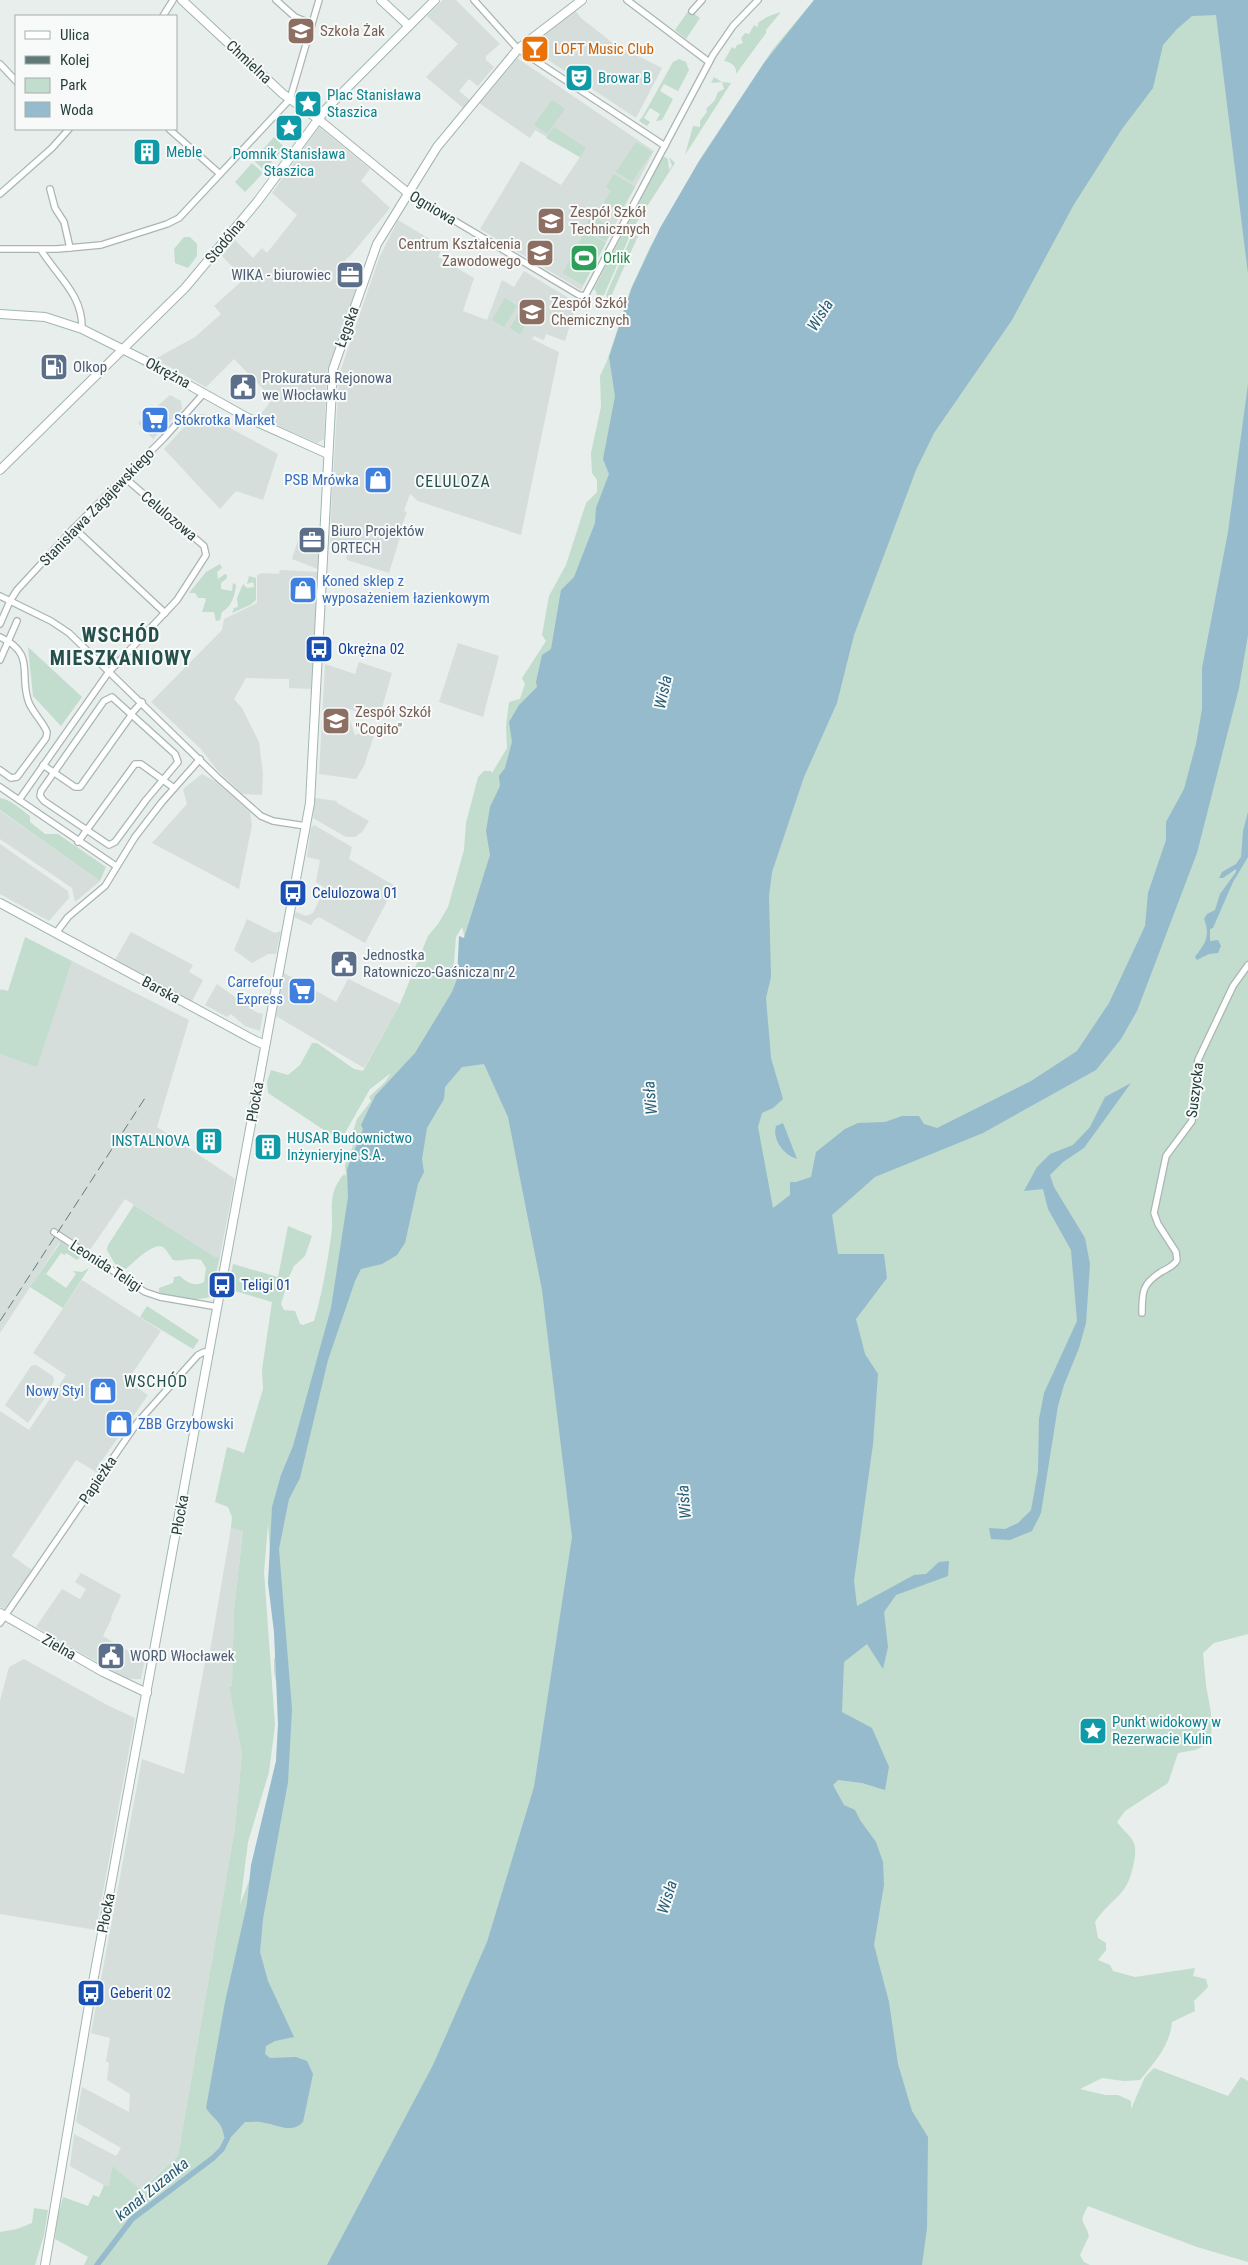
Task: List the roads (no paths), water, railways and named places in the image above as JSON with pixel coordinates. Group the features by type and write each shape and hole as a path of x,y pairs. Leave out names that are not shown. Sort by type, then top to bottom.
{"street":[{"path":"164,15 173,0"},
{"name":"Chmielna","path":"182,0 290,99 318,119"},
{"path":"276,0 295,17 312,24"},
{"path":"0,249 41,250 109,244 174,222 290,99 319,0"},
{"path":"381,0 409,26"},
{"name":"Stodólna","path":"0,470 185,288 222,245 335,99 435,0"},
{"path":"474,0 518,48 665,146 709,62 733,26 758,0"},
{"name":"Łęgska","path":"313,765 334,364 377,244 446,134 518,48 582,0"},
{"path":"627,0 709,62"},
{"path":"692,11 702,0"},
{"path":"0,64 15,79"},
{"name":"Ogniowa","path":"318,119 408,193 579,295 585,296 588,294 665,146"},
{"path":"0,194 52,148 67,130"},
{"path":"170,130 220,174"},
{"path":"50,189 54,208 64,222 70,248"},
{"path":"41,250 75,294 82,317 82,330"},
{"name":"Okrężna","path":"0,314 45,317 82,330 123,349 258,423 328,454"},
{"name":"Stanisława Zagajewskiego","path":"10,601 74,528 125,478 204,393"},
{"name":"Celulozowa","path":"19,800 110,671 165,613 189,582 206,555 206,548 125,478"},
{"path":"74,528 165,613"},
{"path":"0,596 63,628 261,816 273,821 306,826"},
{"path":"0,624 10,601"},
{"path":"0,660 17,621"},
{"path":"0,638 14,644 25,662 28,700 47,730 47,736 17,777 11,778 0,770"},
{"path":"110,697 132,714 177,757 177,764 113,843 105,844 41,798 41,791 54,773 105,699 110,697"},
{"path":"43,765 75,787 81,786 142,702"},
{"path":"47,736 58,743"},
{"path":"56,934 68,917 105,886 135,837 200,759"},
{"path":"78,842 135,764 142,764 174,788"},
{"name":"Płocka","path":"45,2265 91,1994 306,826 313,765"},
{"path":"0,787 78,842 116,866"},
{"name":"Barska","path":"0,903 265,1045"},
{"name":"Suszycka","path":"1142,1313 1142,1294 1145,1285 1173,1266 1178,1260 1176,1252 1158,1224 1154,1213 1166,1156 1192,1122 1198,1060 1233,986 1248,965"},
{"name":"Leonida Teligi","path":"54,1232 145,1292 160,1297 218,1307"},
{"name":"Papieżka","path":"2,1617 137,1423 198,1355 210,1352"},
{"name":"Zielna","path":"2,1617 103,1672 147,1693"}],"water":[{"name":"Wisła","path":"814,0 1248,0 1248,274 1216,15 1192,16 1163,45 1153,88 1122,129 1073,206 1012,320 934,433 916,470 854,635 837,703 804,777 772,872 769,896 771,977 766,998 771,1058 783,1099 773,1108 762,1113 758,1127 773,1208 790,1195 790,1182 811,1177 816,1152 845,1129 858,1123 885,1122 902,1116 919,1116 924,1124 937,1128 1031,1081 1077,1051 1109,1003 1145,926 1148,893 1166,840 1166,822 1184,789 1196,744 1202,709 1202,668 1228,532 1248,384 1248,635 1239,688 1197,853 1137,1011 1121,1039 1096,1070 983,1133 875,1177 832,1215 838,1254 884,1254 887,1278 856,1319 865,1354 878,1374 873,1444 854,1581 857,1606 914,1575 926,1574 939,1562 949,1561 948,1576 896,1595 884,1612 888,1647 883,1669 867,1644 844,1662 842,1712 872,1728 889,1767 885,1790 862,1783 838,1780 833,1785 844,1805 855,1810 876,1842 883,1862 884,1885 874,1945 889,2002 898,2064 912,2111 928,2137 927,2228 922,2265 327,2265 433,2065 487,1942 534,1787 572,1537 542,1290 508,1117 484,1064 462,1067 445,1087 444,1099 427,1128 422,1159 424,1172 418,1184 405,1243 397,1255 382,1264 361,1269 355,1281 328,1360 300,1478 289,1499 279,1549 292,1709 288,1782 263,1919 260,1952 268,1981 294,2037 275,2041 266,2046 265,2054 270,2058 296,2057 307,2061 313,2074 303,2122 298,2126 285,2128 260,2122 245,2122 231,2137 224,2137 220,2124 206,2108 225,2002 247,1904 251,1865 276,1761 278,1724 274,1632 268,1583 272,1507 281,1475 293,1446 331,1308 348,1197 347,1169 363,1129 361,1125 375,1096 415,1053 452,992 457,979 459,936 464,938 490,855 486,831 490,807 500,786 499,776 505,768 512,742 509,722 519,705 537,687 536,682 542,655 551,649 561,590 574,577 595,523 596,508 609,474 603,459 615,396 609,357 632,287 660,228 698,163 764,63"},
{"path":"1248,812 1248,857 1233,882 1213,928 1210,929 1210,941 1218,940 1221,946 1218,953 1209,954 1197,960 1195,957 1204,944 1207,935 1204,919 1207,914 1215,910 1220,894 1236,872 1236,869 1223,878 1219,878 1222,872 1236,864 1241,857 1243,831"},
{"path":"1131,1083 1084,1148 1063,1162 1050,1175 1054,1187 1085,1238 1090,1264 1086,1323 1058,1406 1041,1513 1032,1531 1010,1540 991,1539 989,1528 1005,1529 1018,1523 1031,1510 1038,1471 1039,1419 1044,1393 1077,1321 1071,1250 1048,1209 1043,1189 1024,1191 1037,1167 1050,1154 1073,1145 1090,1127 1105,1097"},
{"path":"783,1123 797,1159 788,1154 777,1142 776,1126"}],"waterway":[{"name":"kanał Zuzanka","path":"97,2265 132,2219 213,2158 222,2149 228,2137"}],"railway":[{"path":"0,1321 147,1095"}],"place":[{"name":"Szkoła Żak","path":"301,31"},
{"name":"LOFT Music Club","path":"535,49"},
{"name":"Browar B","path":"579,78"},
{"name":"Plac Stanisława Staszica","path":"308,104"},
{"name":"Pomnik Stanisława Staszica","path":"289,128"},
{"name":"Meble","path":"147,152"},
{"name":"Zespół Szkół Technicznych","path":"551,221"},
{"name":"Centrum Kształcenia Zawodowego","path":"540,253"},
{"name":"Orlik","path":"584,258"},
{"name":"WIKA - biurowiec","path":"350,275"},
{"name":"Zespół Szkół Chemicznych","path":"532,312"},
{"name":"Olkop","path":"54,367"},
{"name":"Prokuratura Rejonowa we Włocławku","path":"243,387"},
{"name":"Stokrotka Market","path":"155,420"},
{"name":"PSB Mrówka","path":"378,480"},
{"name":"Biuro Projektów ORTECH","path":"312,540"},
{"name":"Koned sklep z wyposażeniem łazienkowym","path":"303,590"},
{"name":"Okrężna 02","path":"319,649"},
{"name":"Zespół Szkół \"Cogito\"","path":"336,721"},
{"name":"Celulozowa 01","path":"293,893"},
{"name":"Jednostka Ratowniczo-Gaśnicza nr 2","path":"344,964"},
{"name":"Carrefour Express","path":"302,991"},
{"name":"INSTALNOVA","path":"209,1141"},
{"name":"HUSAR Budownictwo Inżynieryjne S.A.","path":"268,1147"},
{"name":"Teligi 01","path":"222,1285"},
{"name":"Nowy Styl","path":"103,1391"},
{"name":"ZBB Grzybowski","path":"119,1424"},
{"name":"WORD Włocławek","path":"111,1656"},
{"name":"Punkt widokowy w Rezerwacie Kulin","path":"1093,1731"},
{"name":"Geberit 02","path":"91,1993"}],"district":[{"name":"CELULOZA","path":"453,481"},
{"name":"WSCHÓD MIESZKANIOWY","path":"121,646"},
{"name":"WSCHÓD","path":"156,1381"}]}
